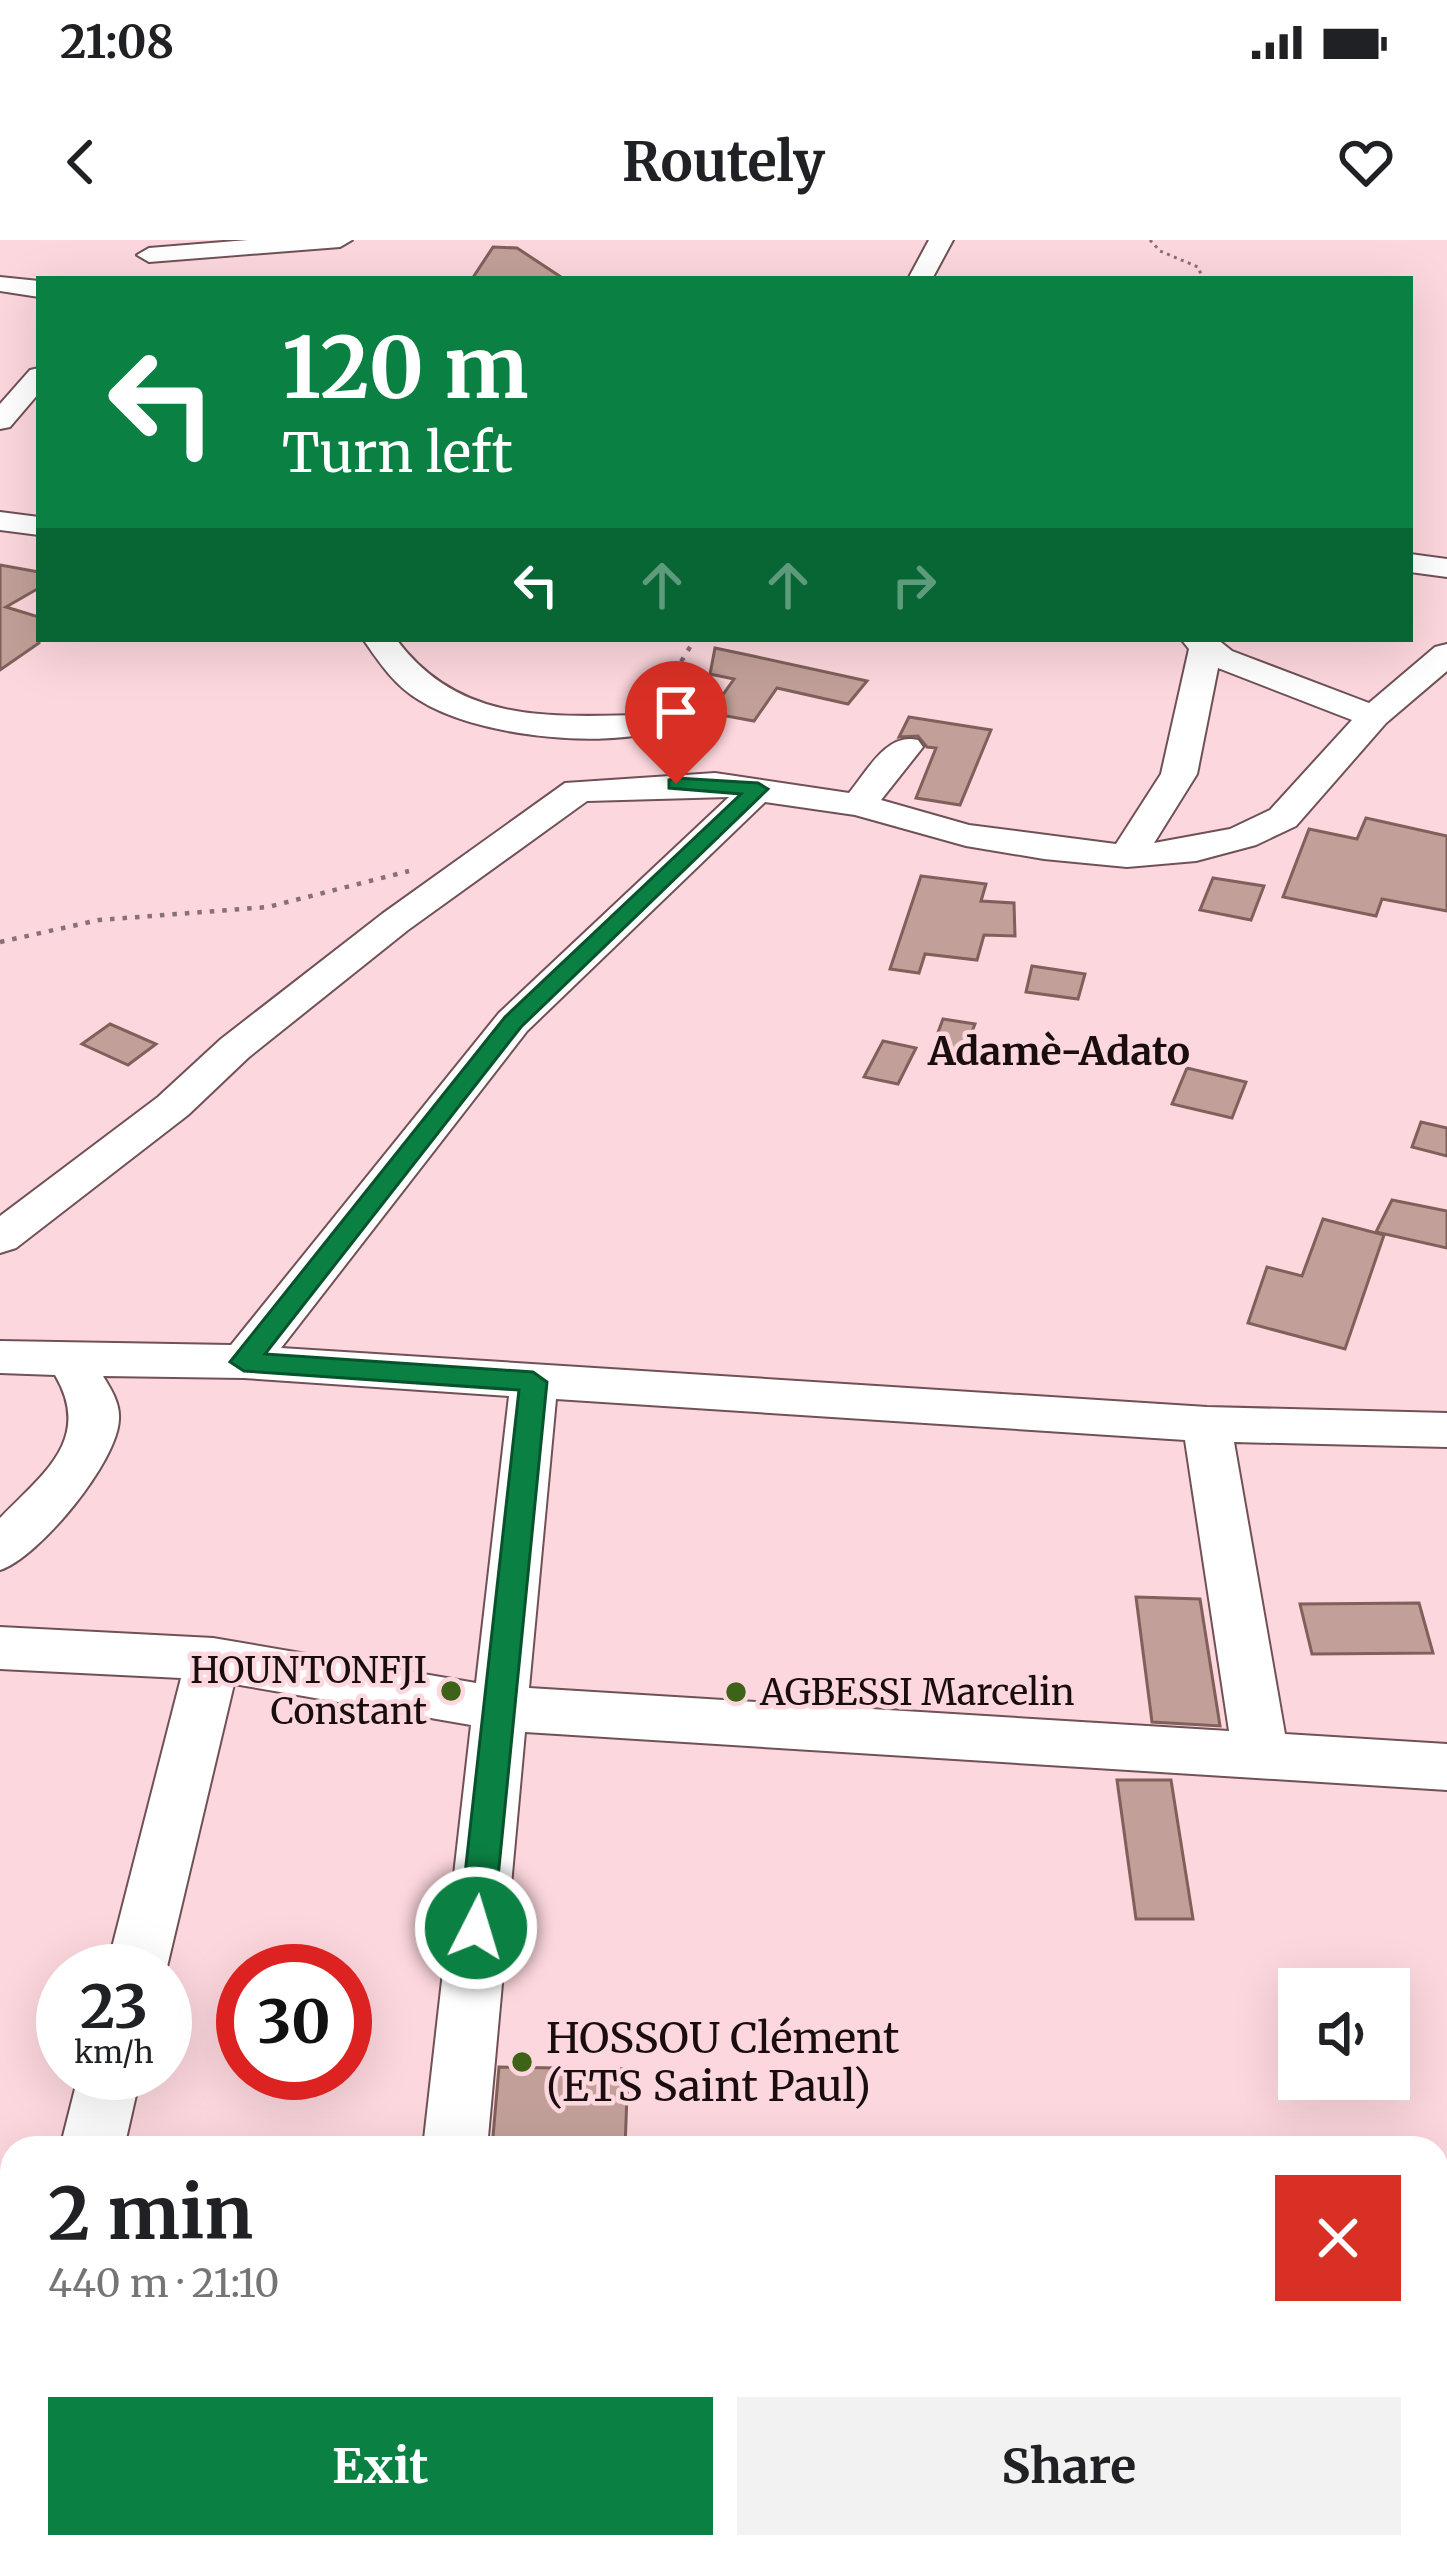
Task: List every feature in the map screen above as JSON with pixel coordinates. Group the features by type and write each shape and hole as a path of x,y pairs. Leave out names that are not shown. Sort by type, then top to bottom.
{"street":[{"path":"129,276 156,248 340,240"},
{"path":"922,276 941,240"},
{"path":"0,284 36,289"},
{"path":"0,421 36,379"},
{"path":"0,521 36,526"},
{"path":"1413,562 1447,568"},
{"path":"381,642 401,675 427,694 464,710 516,722 642,725"},
{"path":"1127,856 1179,774 1202,644 1374,716"},
{"path":"0,1238 173,1106 235,1048 394,922 578,791 676,784 758,789 858,805 966,835 1127,856 1196,850 1243,837 1283,818 1374,716 1447,655"},
{"path":"858,805 906,747"},
{"path":"244,1362 513,1022 758,789"},
{"path":"0,1357 244,1362 1207,1424 1447,1430"},
{"path":"0,1551 74,1469 89,1438 95,1407 70,1360"},
{"path":"456,2136 533,1382"},
{"path":"1207,1424 1262,1758"},
{"path":"0,1648 213,1659 497,1708 1447,1767"},
{"path":"143,1944 213,1659"},
{"path":"95,2136 104,2100"}],"path":[{"path":"1150,240 1160,251 1198,267 1202,276"},
{"path":"0,942 99,920 268,908 414,870"}],"building":[{"path":"493,247 517,248 559,276 474,276"},
{"path":"0,565 36,571 36,590 6,607 36,616 39,643 0,670"},
{"path":"715,648 867,681 848,704 777,688 754,721 710,713 734,679 710,674"},
{"path":"909,717 991,730 960,805 916,798 936,748 927,747 918,736 899,737"},
{"path":"1366,818 1447,836 1447,911 1382,899 1376,916 1283,897 1309,829 1357,839"},
{"path":"921,876 986,884 981,901 1014,903 1015,936 984,935 977,960 925,954 919,973 890,969"},
{"path":"1213,878 1264,886 1251,920 1200,910"},
{"path":"1032,966 1085,974 1078,999 1026,992"},
{"path":"943,1019 975,1024 962,1057 931,1051"},
{"path":"110,1024 156,1044 128,1065 82,1044"},
{"path":"883,1041 916,1048 898,1084 864,1077"},
{"path":"1187,1068 1246,1082 1232,1118 1172,1104"},
{"path":"1421,1122 1447,1128 1447,1156 1412,1147"},
{"path":"1392,1200 1447,1211 1447,1248 1376,1232"},
{"path":"1323,1219 1384,1235 1345,1349 1248,1323 1267,1267 1302,1276"},
{"path":"1136,1597 1200,1599 1220,1726 1152,1722"},
{"path":"1419,1603 1433,1653 1312,1654 1300,1604"},
{"path":"1117,1780 1171,1780 1193,1919 1136,1919"},
{"path":"499,2067 628,2069 625,2136 493,2136"}],"place":[{"name":"HOUNTONFJI Constant","path":"451,1691"},
{"name":"AGBESSI Marcelin","path":"736,1692"},
{"name":"HOSSOU Clément (ETS Saint Paul)","path":"522,2062"}],"district":[{"name":"Adamè-Adato","path":"1059,1051"}],"route":[{"path":"476,1928 533,1382 244,1362 513,1022 758,789 676,784"}]}
